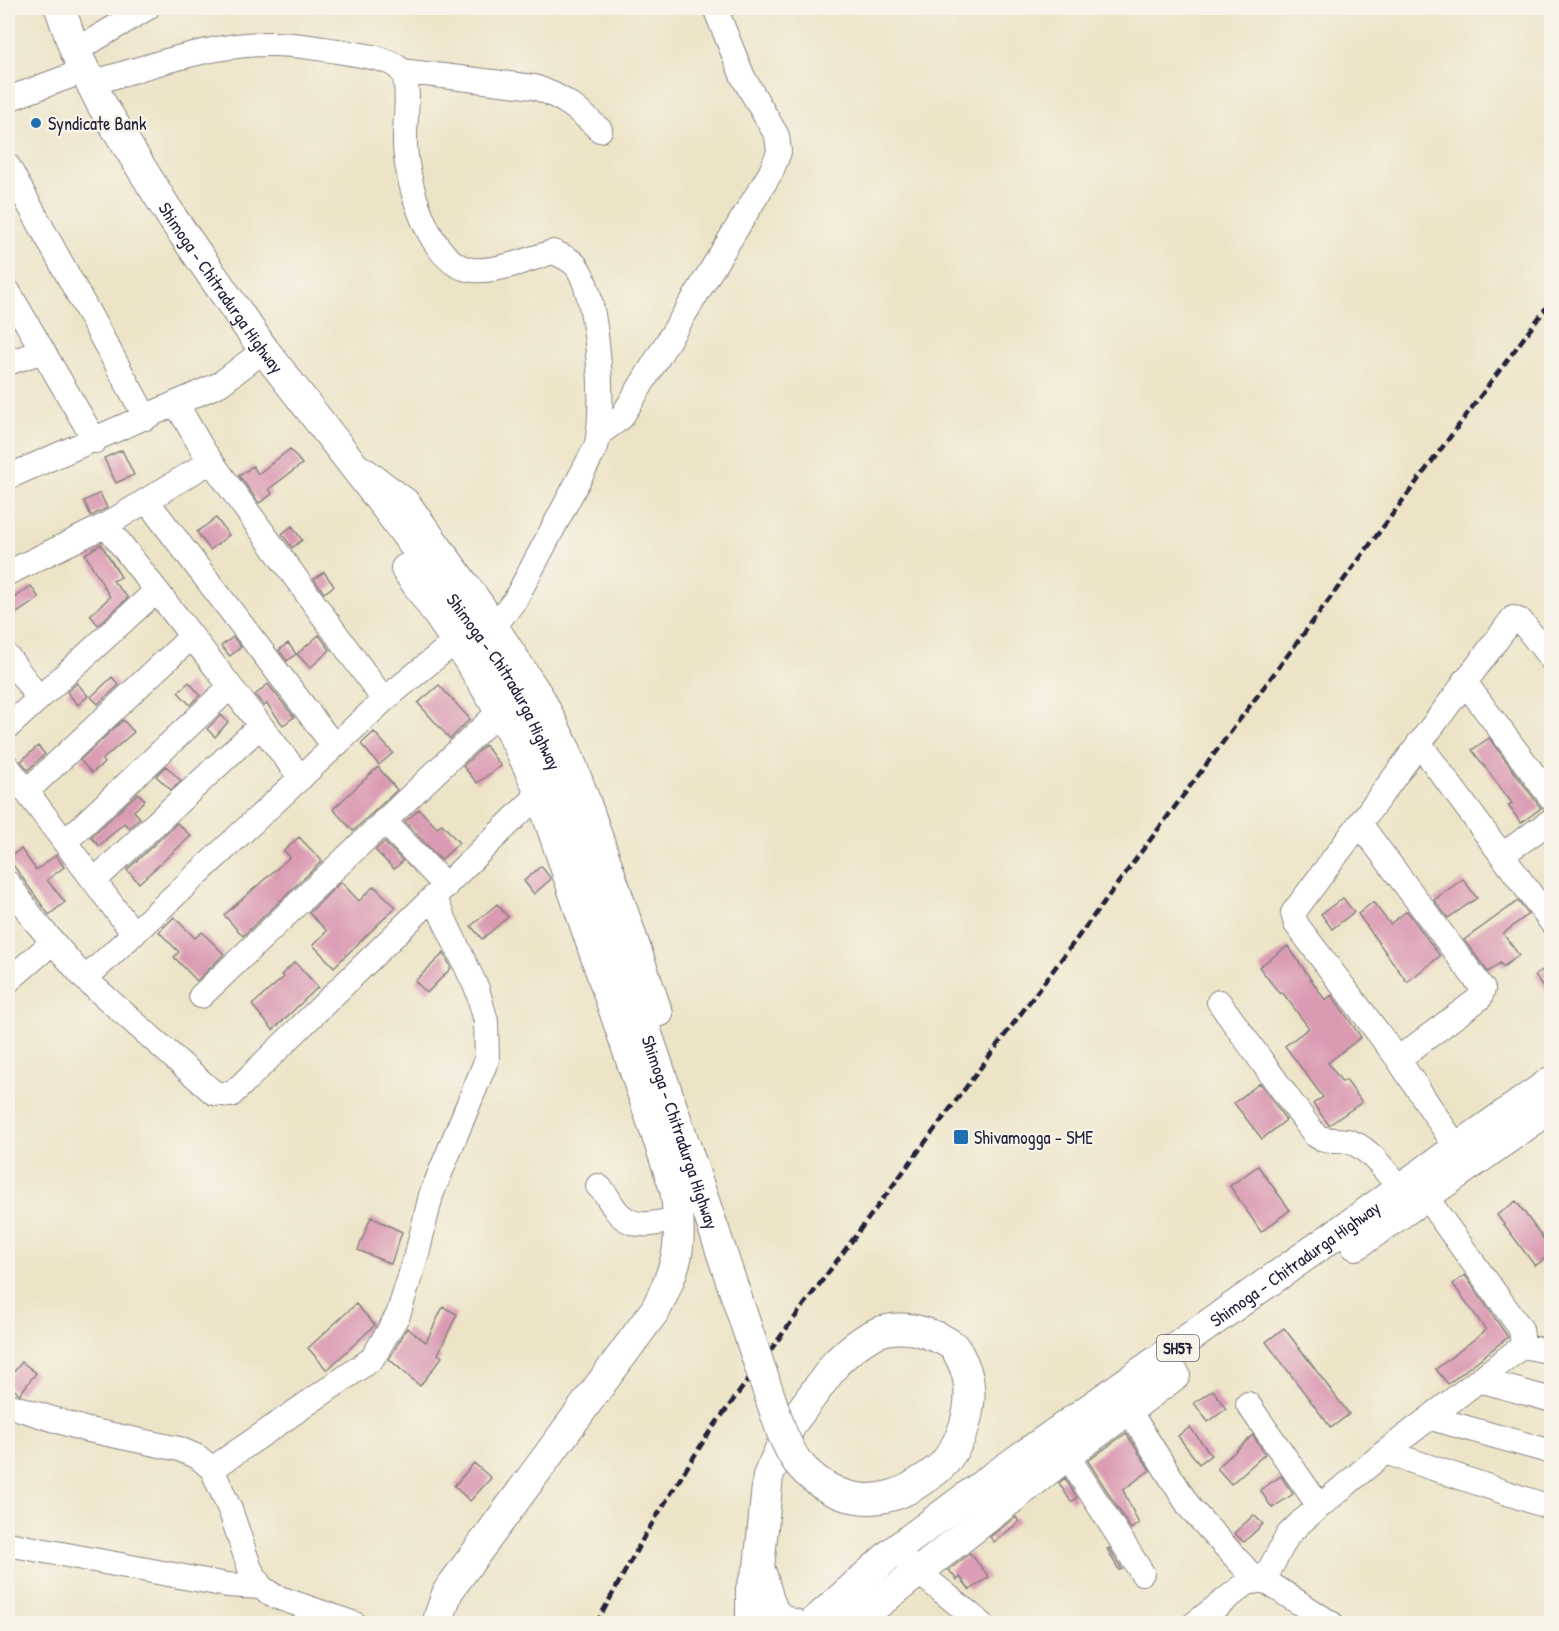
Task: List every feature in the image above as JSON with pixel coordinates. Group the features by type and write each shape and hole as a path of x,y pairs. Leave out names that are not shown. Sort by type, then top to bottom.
{"main road":[{"name":"Shimoga - Chitradurga Highway","path":"60,8 83,68 150,184 264,350 388,510 504,667 525,702 557,770 782,1433 798,1464 823,1486 868,1500 886,1499 905,1493 946,1462 963,1428 971,1401 968,1375 956,1348 937,1337 915,1330 888,1329 866,1337 837,1362 792,1423 774,1459 768,1476 759,1568 771,1619"},
{"path":"339,449 378,532 457,640 501,710 540,793 675,1189 680,1218 680,1248 672,1276 656,1309 448,1591 439,1623"},
{"name":"Shimoga - Chitradurga Highway","path":"852,1623 1413,1188 1457,1148 1551,1081"},
{"name":"Shimoga - Chitradurga Highway","path":"812,1623 894,1551 989,1480 1413,1188 1551,1107"}],"street":[{"path":"83,68 147,8"},
{"path":"600,433 621,417 771,172 779,152 777,136 743,77 715,8"},
{"path":"8,99 83,68 272,44 358,55 389,62 402,71 534,87 553,93 572,104 600,130"},
{"path":"402,71 407,85 405,144 412,192 419,213 440,248 459,266 472,270 492,269 553,252 578,268 588,290 598,352 600,433 596,447 515,600 496,624"},
{"path":"9,172 146,418"},
{"path":"8,293 95,441"},
{"path":"8,477 95,441 220,384 264,350"},
{"path":"8,363 43,351"},
{"path":"177,405 211,461 384,700"},
{"path":"339,449 407,501 496,624 543,698 569,750 661,1014"},
{"path":"8,573 106,525 211,461"},
{"path":"147,501 334,746"},
{"path":"106,525 301,777"},
{"path":"8,727 156,591"},
{"path":"1457,1148 1398,1059 1293,919 1293,913 1513,618 1521,621 1551,660"},
{"path":"27,790 191,637"},
{"path":"85,979 384,700 457,640"},
{"path":"8,657 38,697"},
{"path":"1464,681 1551,799"},
{"path":"65,842 230,687"},
{"path":"201,996 501,710"},
{"path":"94,881 260,726"},
{"path":"1419,743 1551,923"},
{"path":"8,767 134,934"},
{"path":"8,883 52,942 85,979 214,1093 231,1095 540,793"},
{"path":"1502,855 1551,820"},
{"path":"212,1469 372,1359 398,1314 431,1196 488,1059 486,1021 477,989 440,892 384,821"},
{"path":"1360,824 1483,988 1480,998 1398,1059"},
{"path":"8,981 52,942"},
{"path":"1219,1002 1315,1135 1321,1139 1347,1142 1358,1146 1413,1188 1521,1329 1524,1346"},
{"path":"598,1186 605,1192 620,1215 632,1224 650,1226 680,1218"},
{"path":"1194,1623 1248,1583 1260,1580 1288,1535 1319,1506 1479,1380 1524,1346 1551,1352"},
{"path":"1479,1380 1551,1400"},
{"path":"1248,1404 1319,1506"},
{"path":"8,1405 84,1429 179,1449 198,1457 212,1469 231,1512 250,1569 261,1587 274,1596 355,1623"},
{"path":"1128,1409 1190,1508 1260,1580 1332,1623"},
{"path":"1431,1418 1551,1452"},
{"path":"1385,1452 1551,1508"},
{"path":"1067,1455 1142,1573"},
{"path":"8,1544 227,1585 261,1587"},
{"path":"894,1551 982,1623"}],"building":[{"path":"290,449 302,464 269,489 272,494 259,503 239,476 253,466 258,474"},
{"path":"122,450 134,475 116,483 104,458"},
{"path":"100,493 107,508 91,516 84,501"},
{"path":"216,518 229,535 210,550 197,532"},
{"path":"292,526 302,540 292,548 282,534"},
{"path":"101,544 121,577 113,581 128,598 98,625 90,615 110,597 85,554"},
{"path":"324,572 334,586 324,593 314,579"},
{"path":"31,586 39,598 8,619 8,602"},
{"path":"319,635 330,650 310,668 297,654"},
{"path":"233,637 241,647 230,656 221,646"},
{"path":"288,643 296,654 287,661 279,650"},
{"path":"112,677 119,685 98,704 91,697"},
{"path":"189,682 200,695 190,705 178,692"},
{"path":"77,683 88,696 78,705 67,692"},
{"path":"268,684 294,717 283,725 267,704 264,706 255,695"},
{"path":"439,685 470,719 450,739 418,703"},
{"path":"221,715 228,722 215,737 207,729"},
{"path":"123,720 134,732 102,760 104,763 92,773 80,760"},
{"path":"374,732 393,753 379,765 361,744"},
{"path":"1489,738 1541,808 1521,823 1508,805 1512,803 1472,750"},
{"path":"485,745 501,766 477,783 463,766"},
{"path":"38,746 45,754 28,770 21,761"},
{"path":"166,766 181,781 171,790 156,776"},
{"path":"378,767 397,790 353,831 333,809"},
{"path":"138,793 145,800 134,811 140,818 129,828 124,823 99,846 91,837"},
{"path":"419,809 437,828 442,824 459,843 441,860 405,822"},
{"path":"177,823 191,836 139,883 127,870"},
{"path":"299,837 322,861 243,936 224,915 290,857 284,851"},
{"path":"384,842 403,861 394,869 375,850"},
{"path":"21,849 36,870 56,855 64,867 47,880 65,902 49,915 8,858"},
{"path":"541,866 551,879 534,894 524,881"},
{"path":"1463,879 1477,898 1448,918 1434,900"},
{"path":"341,882 359,901 374,886 396,907 334,967 313,945 327,931 309,913"},
{"path":"1343,898 1354,912 1332,929 1321,914"},
{"path":"1518,901 1528,914 1503,934 1519,955 1503,967 1500,963 1488,972 1464,940"},
{"path":"1373,902 1390,924 1407,911 1440,956 1407,982 1358,914"},
{"path":"497,904 508,917 482,939 471,926"},
{"path":"174,917 195,938 202,932 224,954 197,981 174,957 179,952 159,932"},
{"path":"1288,946 1325,1000 1332,995 1361,1037 1328,1063 1342,1082 1346,1080 1362,1102 1329,1125 1313,1104 1323,1097 1285,1046 1309,1028 1282,992 1280,994 1259,967"},
{"path":"444,953 451,968 427,993 415,981"},
{"path":"295,962 318,987 273,1030 252,1005 284,977 281,975"},
{"path":"1551,963 1551,997 1535,976"},
{"path":"1260,1083 1286,1120 1262,1139 1234,1103"},
{"path":"1258,1166 1290,1210 1261,1232 1230,1186"},
{"path":"1516,1201 1551,1249 1551,1254 1535,1266 1497,1215"},
{"path":"371,1217 402,1232 391,1264 358,1250"},
{"path":"1465,1275 1508,1337 1448,1384 1436,1369 1486,1330 1453,1284"},
{"path":"356,1304 375,1325 327,1370 308,1348"},
{"path":"443,1307 457,1314 438,1354 442,1357 420,1386 389,1359 407,1328 426,1342"},
{"path":"1284,1328 1349,1414 1331,1428 1266,1342"},
{"path":"22,1362 36,1373 20,1394 8,1386 8,1379"},
{"path":"1213,1390 1226,1409 1208,1422 1194,1403"},
{"path":"1190,1427 1211,1455 1199,1464 1178,1436"},
{"path":"1126,1433 1150,1470 1123,1490 1139,1524 1131,1529 1088,1461"},
{"path":"1253,1435 1265,1454 1231,1484 1217,1468"},
{"path":"474,1463 491,1478 470,1501 454,1486"},
{"path":"1281,1476 1293,1494 1272,1508 1260,1490"},
{"path":"1065,1478 1077,1498 1071,1502 1059,1483"},
{"path":"1254,1515 1263,1524 1244,1542 1234,1533"},
{"path":"1016,1517 1019,1522 994,1542 990,1537"},
{"path":"1109,1548 1122,1569 1119,1570 1107,1549"},
{"path":"970,1553 989,1577 970,1590 960,1577 957,1580 949,1570"}],"railway":[{"path":"596,1624 645,1535 708,1434 1552,300"}],"place":[{"name":"Syndicate Bank","path":"36,123"},
{"name":"Shivamogga - SME","path":"961,1137"}]}
